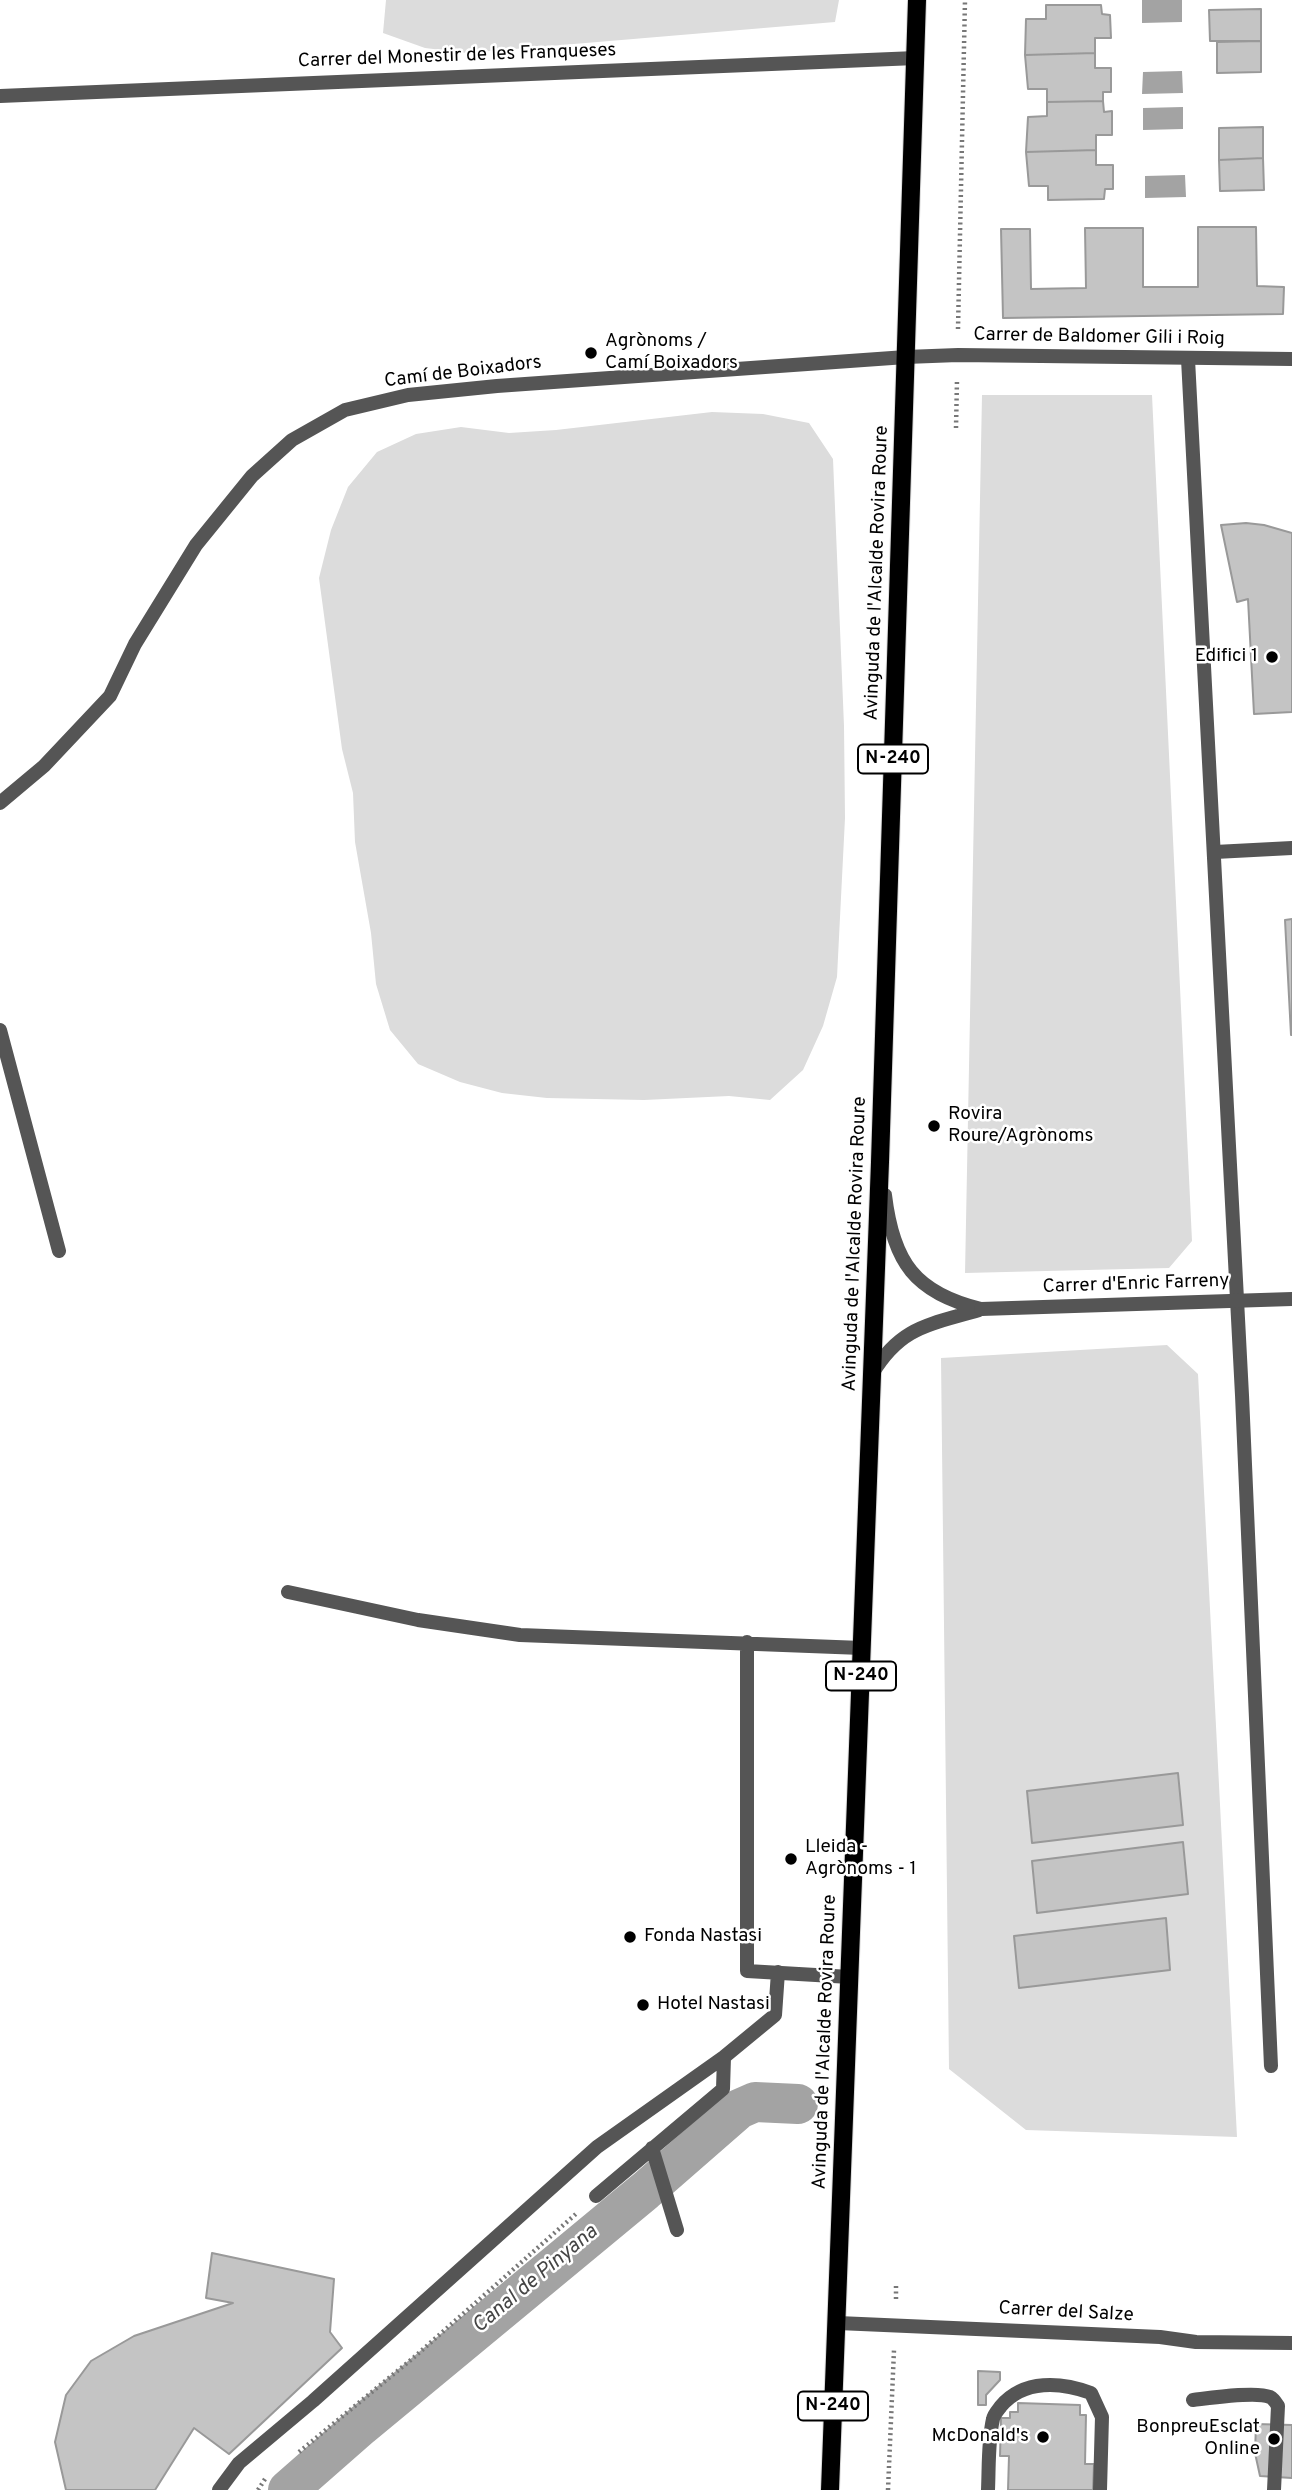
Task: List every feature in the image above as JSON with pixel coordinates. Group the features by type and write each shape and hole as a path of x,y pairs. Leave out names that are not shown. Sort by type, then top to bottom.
{"main road":[{"name":"Avinguda de l'Alcalde Rovira Roure","path":"831,2490 880,1161 917,0"}],"street":[{"name":"Carrer del Monestir de les Franqueses","path":"0,96 916,58"},
{"name":"Carrer de Baldomer Gili i Roig","path":"906,357 958,355 1292,359"},
{"name":"Camí de Boixadors","path":"0,803 44,766 110,696 135,644 196,545 252,476 292,440 345,410 408,395 497,386 906,357"},
{"path":"1188,359 1215,852 1271,2066"},
{"path":"1215,852 1292,848"},
{"path":"0,1030 59,1251"},
{"path":"880,1161 888,1225 902,1258 916,1278 929,1288 952,1302 981,1309"},
{"name":"Carrer d'Enric Farreny","path":"981,1309 1292,1299"},
{"path":"871,1375 890,1348 904,1336 922,1327 981,1309"},
{"path":"288,1592 418,1620 520,1635 862,1648"},
{"path":"747,1642 747,1971 850,1977"},
{"path":"219,2490 239,2463 313,2401 597,2147 724,2057 775,2015 778,1972"},
{"path":"596,2196 654,2155 723,2089 724,2057"},
{"path":"654,2155 677,2230"},
{"name":"Carrer del Salze","path":"838,2323 1160,2337 1196,2342 1292,2343"},
{"path":"988,2490 993,2417 1009,2397 1028,2387 1054,2384 1072,2386 1091,2393 1102,2417 1100,2490"},
{"path":"1194,2400 1241,2396 1269,2397 1275,2401 1278,2406 1274,2490"}],"path":[{"path":"956,428 965,0"},
{"path":"296,2454 412,2359 596,2196"},
{"path":"888,2490 896,2286"},
{"path":"258,2490 275,2471"}],"shaded area":[{"path":"386,0 839,0 835,22 467,53 425,48 383,33"},
{"path":"1142,0 1182,0 1182,22 1142,23"},
{"path":"1182,71 1183,93 1142,94 1143,72"},
{"path":"1183,107 1183,129 1143,130 1143,108"},
{"path":"1185,175 1186,197 1145,198 1145,176"},
{"path":"982,395 1152,395 1192,1241 1169,1268 965,1273"},
{"path":"712,412 763,414 809,423 833,459 845,818 837,977 823,1026 803,1070 770,1100 729,1096 644,1100 547,1098 502,1093 460,1082 418,1064 390,1030 376,984 371,933 355,842 353,793 342,749 319,578 331,530 348,487 377,452 416,434 461,427 509,433 556,430"},
{"path":"1167,1345 1198,1374 1237,2137 1026,2130 949,2069 941,1358"}],"building":[{"path":"1046,5 1101,5 1102,14 1110,15 1111,38 1095,38 1095,53 1025,55 1026,19 1046,19"},
{"path":"1261,9 1261,41 1210,41 1209,10"},
{"path":"1261,41 1261,72 1217,73 1217,42"},
{"path":"1095,53 1095,68 1111,68 1111,92 1103,92 1103,101 1047,102 1047,89 1028,89 1025,55"},
{"path":"1103,101 1104,112 1112,111 1112,135 1096,135 1096,150 1026,152 1028,117 1047,116 1047,102"},
{"path":"1263,127 1263,158 1219,160 1219,128"},
{"path":"1096,150 1096,165 1113,165 1113,189 1105,189 1104,199 1048,200 1048,186 1029,186 1026,152"},
{"path":"1263,158 1264,190 1220,191 1219,160"},
{"path":"1198,227 1256,227 1257,286 1284,287 1283,314 1003,318 1001,229 1030,229 1031,289 1086,288 1085,228 1143,228 1143,287 1198,287"},
{"name":"Edifici 1","path":"1246,523 1292,533 1292,712 1254,714 1248,599 1237,602 1221,525"},
{"path":"1292,919 1292,1035 1291,1035 1285,920"},
{"path":"1178,1773 1183,1825 1032,1843 1027,1791"},
{"path":"1183,1842 1188,1894 1037,1913 1032,1861"},
{"path":"1166,1918 1170,1970 1019,1988 1014,1936"},
{"path":"212,2253 334,2279 330,2332 342,2348 229,2454 194,2428 155,2490 66,2490 55,2442 66,2395 91,2361 134,2336 233,2303 206,2298"},
{"path":"978,2371 1000,2372 1000,2380 986,2395 986,2405 978,2405"},
{"name":"McDonald's","path":"1018,2403 1080,2405 1080,2415 1086,2415 1085,2464 1094,2464 1093,2490 1008,2490 1009,2456 1000,2456 1001,2418 1010,2418 1010,2412 1018,2412"},
{"name":"BonpreuEsclat Online","path":"1256,2424 1292,2425 1292,2478 1260,2476 1255,2453"}],"waterway":[{"name":"Canal de Pinyana","path":"288,2490 739,2109 755,2102 798,2104"}],"place":[{"name":"Agrònoms / Camí Boixadors","path":"591,353"},
{"name":"Edifici 1","path":"1272,657"},
{"name":"Rovira Roure/Agrònoms","path":"934,1126"},
{"name":"Lleida - Agrònoms - 1","path":"791,1859"},
{"name":"Fonda Nastasi","path":"630,1937"},
{"name":"Hotel Nastasi","path":"643,2005"},
{"name":"McDonald's","path":"1043,2437"},
{"name":"BonpreuEsclat Online","path":"1274,2439"}]}
